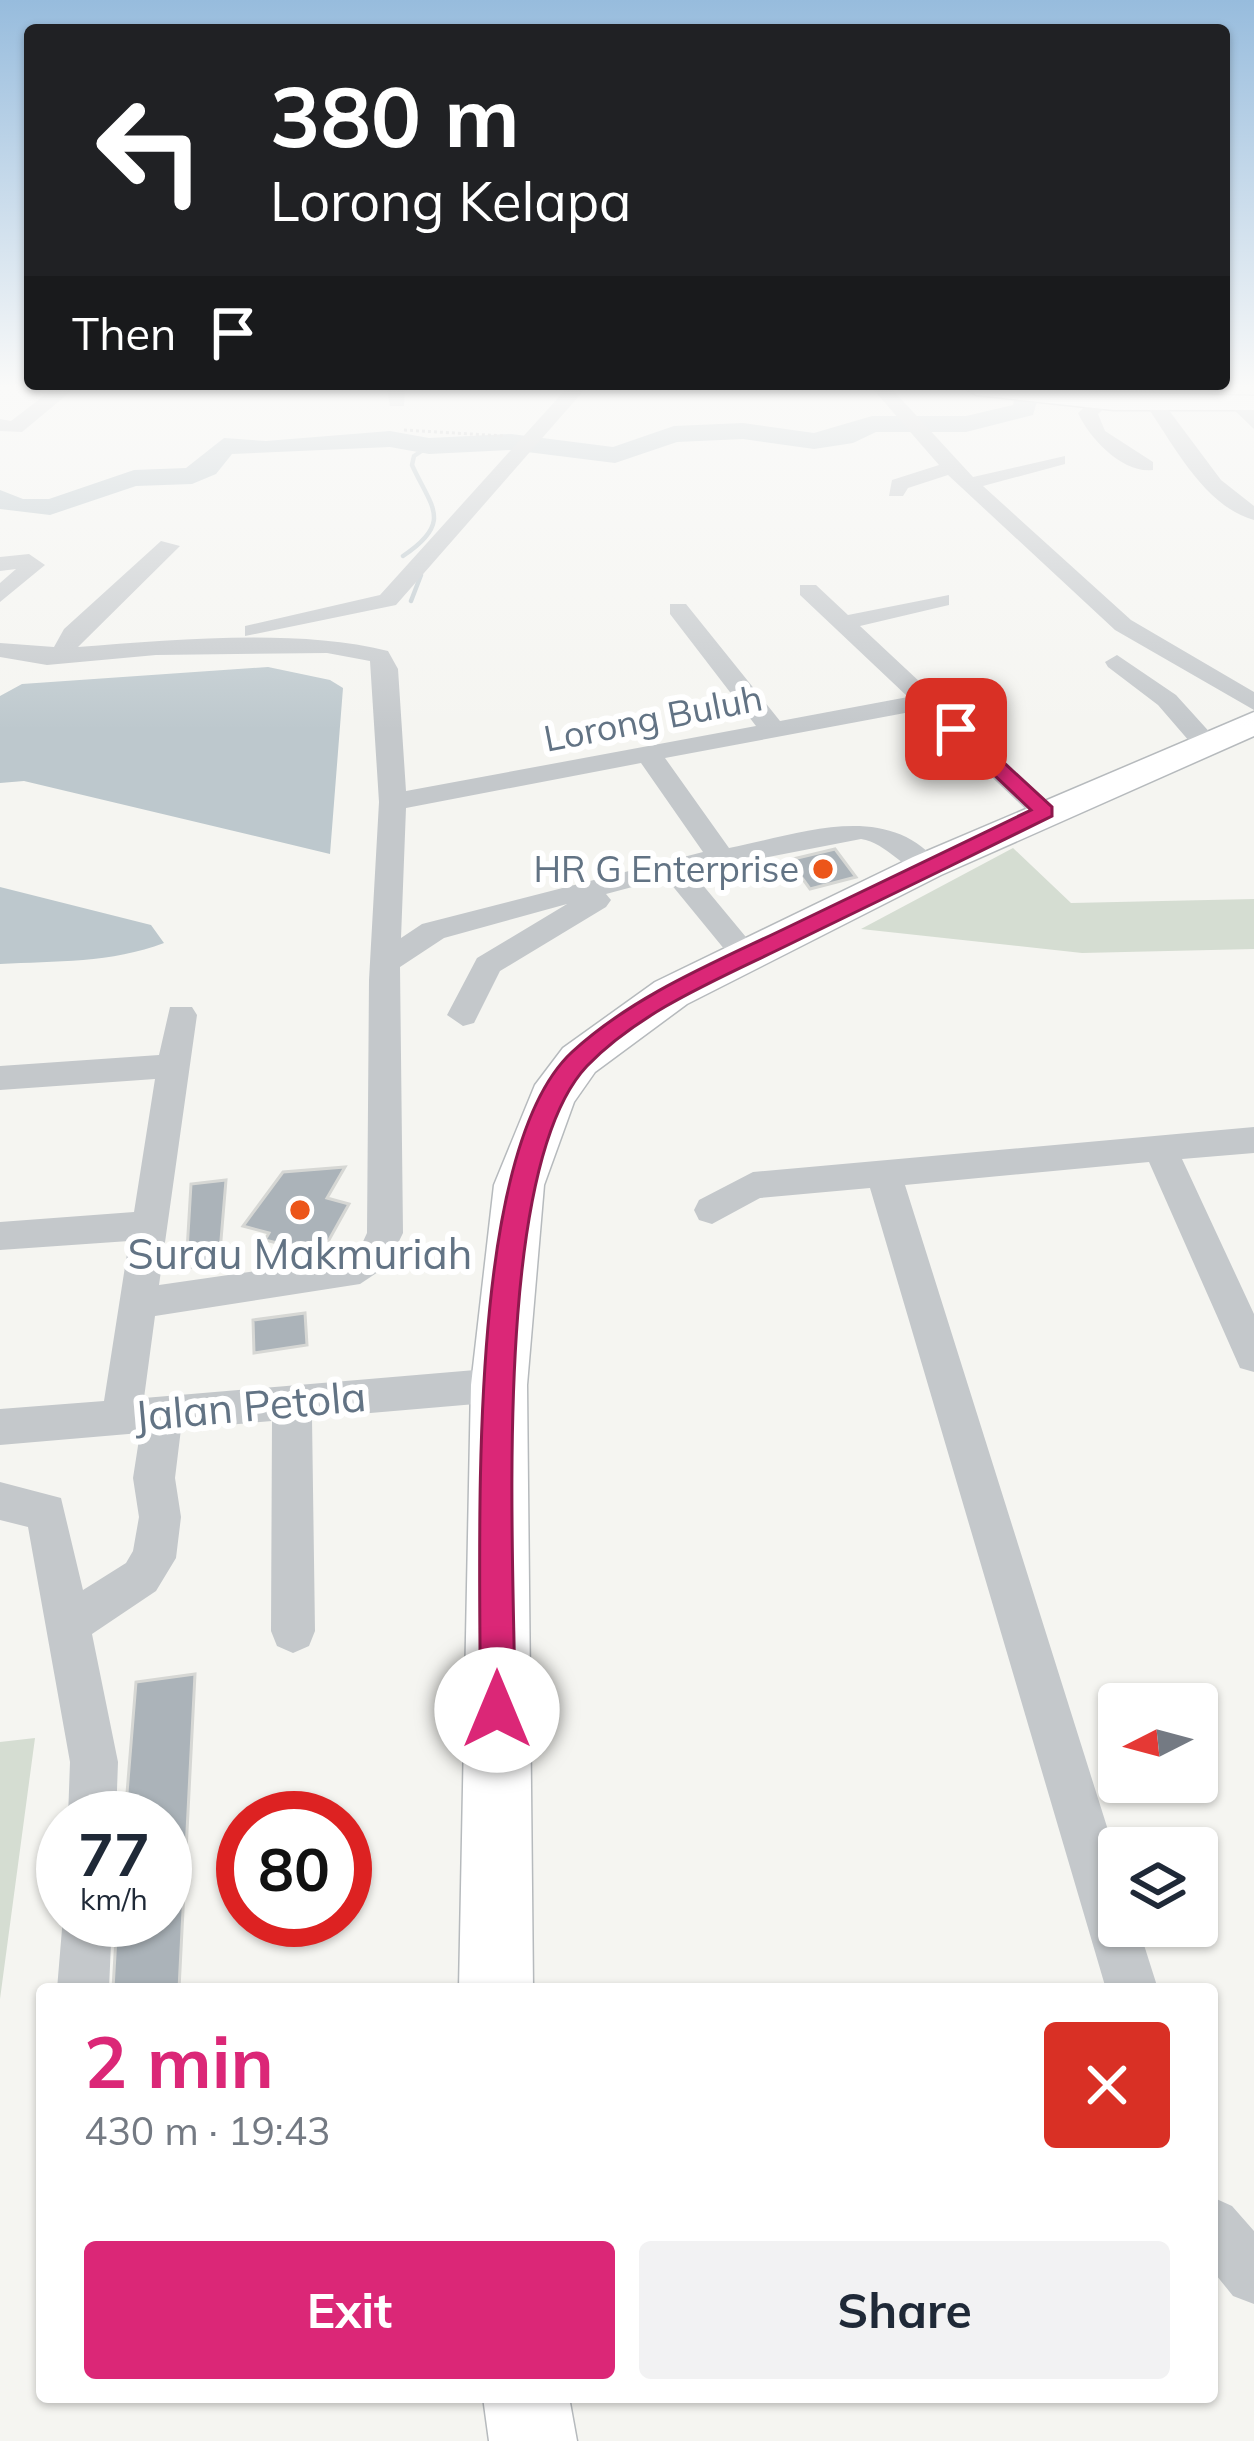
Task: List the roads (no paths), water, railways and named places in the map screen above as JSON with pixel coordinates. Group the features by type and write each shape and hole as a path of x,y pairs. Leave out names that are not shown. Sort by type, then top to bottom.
{"highway":[{"path":"496,1983 499,1385 520,1185 552,1097 579,1060 670,993 927,866 1254,723"},
{"path":"509,2403 512,2441"},
{"path":"527,2403 533,2441"}],"street":[{"path":"165,650 388,600 476,502"},
{"path":"989,502 1124,625 1254,702"},
{"path":"0,674 62,655 72,634 170,546"},
{"path":"0,564 34,563 0,595"},
{"path":"808,590 1045,812"},
{"path":"844,623 941,600"},
{"path":"678,609 774,731"},
{"path":"0,650 62,655 327,646 379,656 386,669 393,802 385,1233 374,1256 346,1273 138,1303"},
{"path":"1174,658 1126,667 1205,743"},
{"name":"Lorong Buluh","path":"393,802 927,701"},
{"path":"649,755 721,857"},
{"path":"387,961 433,932 721,857 875,832 895,840 927,866"},
{"path":"672,867 745,954"},
{"path":"463,1015 488,965 512,947 575,916 604,886"},
{"path":"71,1622 141,1577 154,1558 160,1517 142,1415 138,1303 181,1015"},
{"path":"0,1078 174,1066"},
{"path":"712,1210 753,1185 1254,1140"},
{"path":"1160,1148 1254,1356"},
{"path":"884,1174 1130,1983"},
{"path":"0,1236 150,1225"},
{"name":"Jalan Petola","path":"0,1427 499,1385"},
{"path":"292,1402 293,1631"},
{"path":"0,1501 46,1512 71,1622 94,1762 93,1791"},
{"path":"83,1983 85,1947"},
{"path":"1218,2233 1254,2275"}],"waterway":[{"path":"8,502 33,509 67,502"},
{"path":"403,556 429,533 434,514 430,502"},
{"path":"411,601 421,575"}],"place":[{"name":"HR G Enterprise","path":"823,869"},
{"name":"Surau Makmuriah","path":"300,1210"}]}
